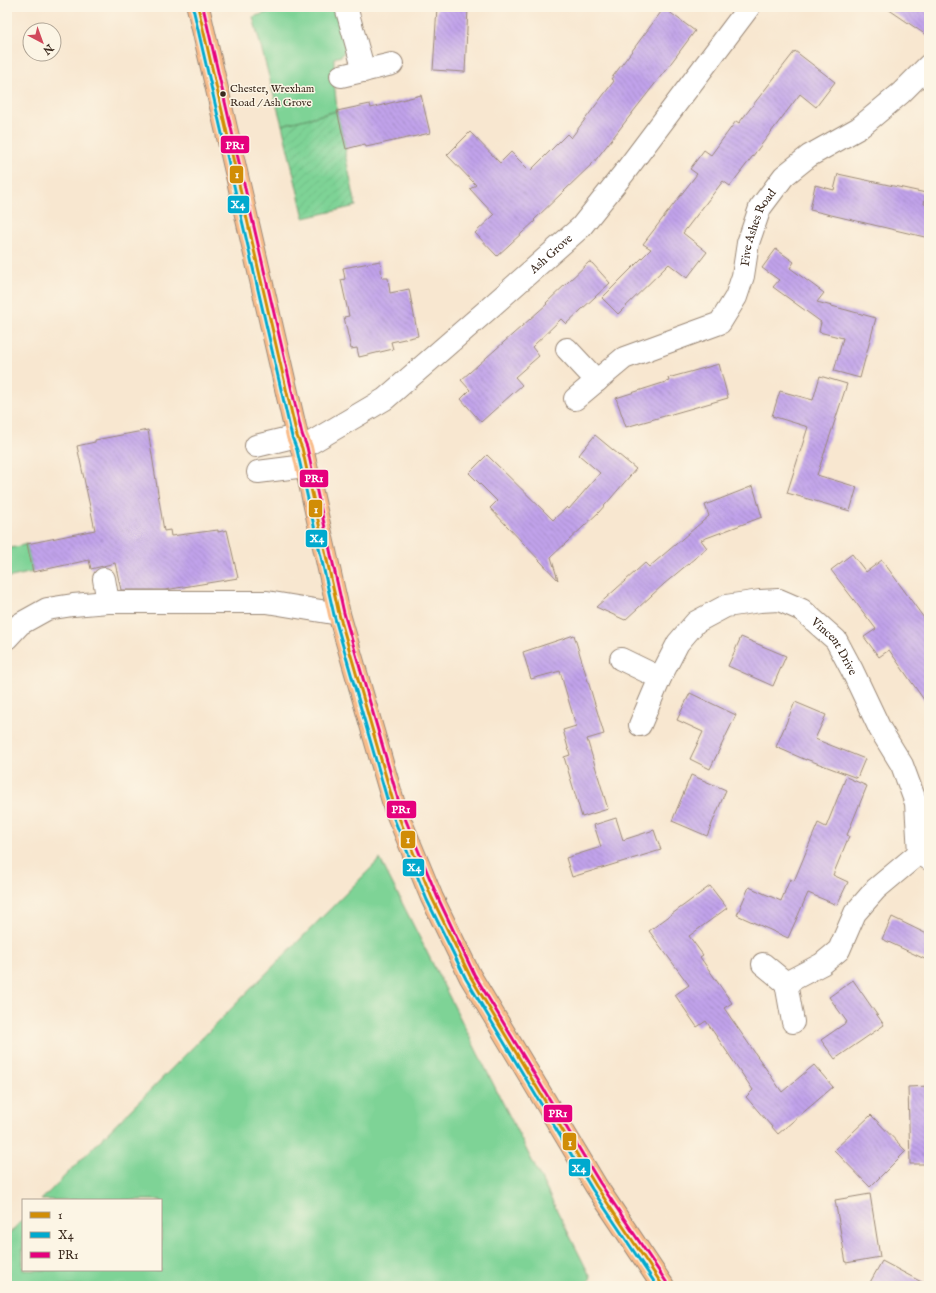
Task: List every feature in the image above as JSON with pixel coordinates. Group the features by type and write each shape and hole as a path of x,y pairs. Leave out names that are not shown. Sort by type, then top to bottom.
{"highway":[{"path":"198,7 339,614 395,808 432,898 470,976 596,1186 663,1286"}],"street":[{"path":"346,7 364,71"},
{"name":"Ash Grove","path":"301,450 385,399 581,227 624,173 749,7"},
{"path":"341,76 392,64"},
{"name":"Five Ashes Road","path":"575,399 624,358 720,323 736,297 743,276 748,243 760,208 784,176 809,156 859,128 901,93 929,64"},
{"path":"567,349 597,381"},
{"path":"256,446 301,450"},
{"path":"258,472 301,450"},
{"path":"104,579 108,602"},
{"name":"Vincent Drive","path":"640,725 660,678 678,643 696,622 726,606 779,600 802,610 836,640 880,729 902,764 916,803 924,856 876,888 855,913 839,950 822,964 786,983"},
{"path":"7,638 20,624 46,609 108,602 267,602 339,614"},
{"path":"621,658 660,678"},
{"path":"763,964 786,983 793,1022"}],"green space":[{"path":"285,7 335,7 346,49 341,56 334,58 337,111 282,125 253,17"},
{"path":"337,111 346,149 345,153 356,206 304,218 282,125"},
{"path":"27,544 33,572 7,578 7,549"},
{"path":"380,859 591,1278 584,1286 7,1286 7,1236 22,1220 22,1271 162,1271 162,1199 42,1199"}],"building":[{"path":"437,7 468,7 465,72 433,70"},
{"path":"885,7 929,7 929,37"},
{"path":"664,8 695,31 594,162 534,220 535,221 497,256 475,233 494,215 470,189 476,185 447,155 470,132 500,163 511,152 530,171 567,134 571,138 614,81 611,79"},
{"path":"795,51 835,82 816,107 800,94 730,186 723,181 683,233 707,252 687,278 669,264 618,314 602,298 651,249 643,244 697,174 690,169 704,150 711,155 736,121 739,123"},
{"path":"421,95 430,133 366,147 365,144 346,149 337,111 370,104 371,108"},
{"path":"838,174 926,193 924,204 929,205 929,238 810,210 815,185 834,190"},
{"path":"776,249 794,262 790,268 824,293 817,302 876,318 860,378 834,371 843,338 819,332 821,322 773,287 779,280 762,268"},
{"path":"380,261 382,278 388,278 390,293 409,289 418,336 391,342 393,349 359,357 357,348 351,349 344,317 349,316 341,280 345,279 343,268"},
{"path":"589,262 592,263 610,283 566,324 561,319 532,347 539,356 515,377 522,385 481,422 461,399 470,390 461,380 547,304 546,303"},
{"path":"719,364 728,398 626,427 616,398 669,381 668,378"},
{"path":"820,376 847,384 817,475 857,487 850,511 787,493 808,427 772,416 780,391 813,400"},
{"path":"148,430 164,531 170,530 171,536 227,530 238,578 165,590 121,590 115,563 91,569 89,560 33,572 27,544 95,530 77,446 95,442 95,440"},
{"path":"595,435 636,469 599,512 551,557 558,580 490,508 497,501 469,473 487,455 553,520 567,507 569,509 600,473 579,455"},
{"path":"753,486 762,517 701,540 707,548 664,584 625,620 596,607 645,563 649,567 709,516 705,505"},
{"path":"852,554 866,572 882,560 929,625 929,707 889,650 879,657 864,637 876,629 831,570"},
{"path":"574,635 604,734 587,739 608,809 582,817 564,757 570,755 563,730 576,726 560,671 531,679 523,652"},
{"path":"741,637 786,656 773,686 728,666"},
{"path":"690,693 736,715 710,769 690,759 703,732 677,720"},
{"path":"795,702 826,715 815,739 865,759 857,778 806,760 776,747"},
{"path":"691,775 726,790 707,836 672,821"},
{"path":"846,777 867,786 833,875 848,882 837,905 808,893 788,938 737,915 749,887 781,901 790,879 794,881 818,823 826,827"},
{"path":"616,818 623,840 654,830 661,850 572,877 566,858 601,847 594,825"},
{"path":"710,886 727,908 689,936 703,955 700,957 732,1003 724,1008 782,1092 814,1065 833,1087 778,1134 746,1097 753,1090 706,1021 697,1027 675,995 689,985 649,931"},
{"path":"892,917 929,935 929,961 882,939"},
{"path":"853,980 884,1025 835,1059 821,1040 847,1022 829,997"},
{"path":"929,1086 929,1164 910,1164 908,1087"},
{"path":"871,1115 906,1151 870,1187 834,1150"},
{"path":"870,1194 880,1257 846,1263 835,1200"},
{"path":"882,1261 929,1286 868,1286"}],"transit line":[{"name":"1","path":"198,7 297,436 302,448 339,614 395,808 432,898 470,976 596,1186 663,1286"},
{"name":"PR1","path":"203,7 302,434 307,447 344,613 400,806 437,896 474,974 600,1183 667,1283"},
{"name":"X4","path":"193,8 292,437 297,450 334,615 390,809 427,900 466,979 592,1189 657,1286"}],"place":[{"name":"Chester, Wrexham Road / Ash Grove","path":"223,94"}]}
